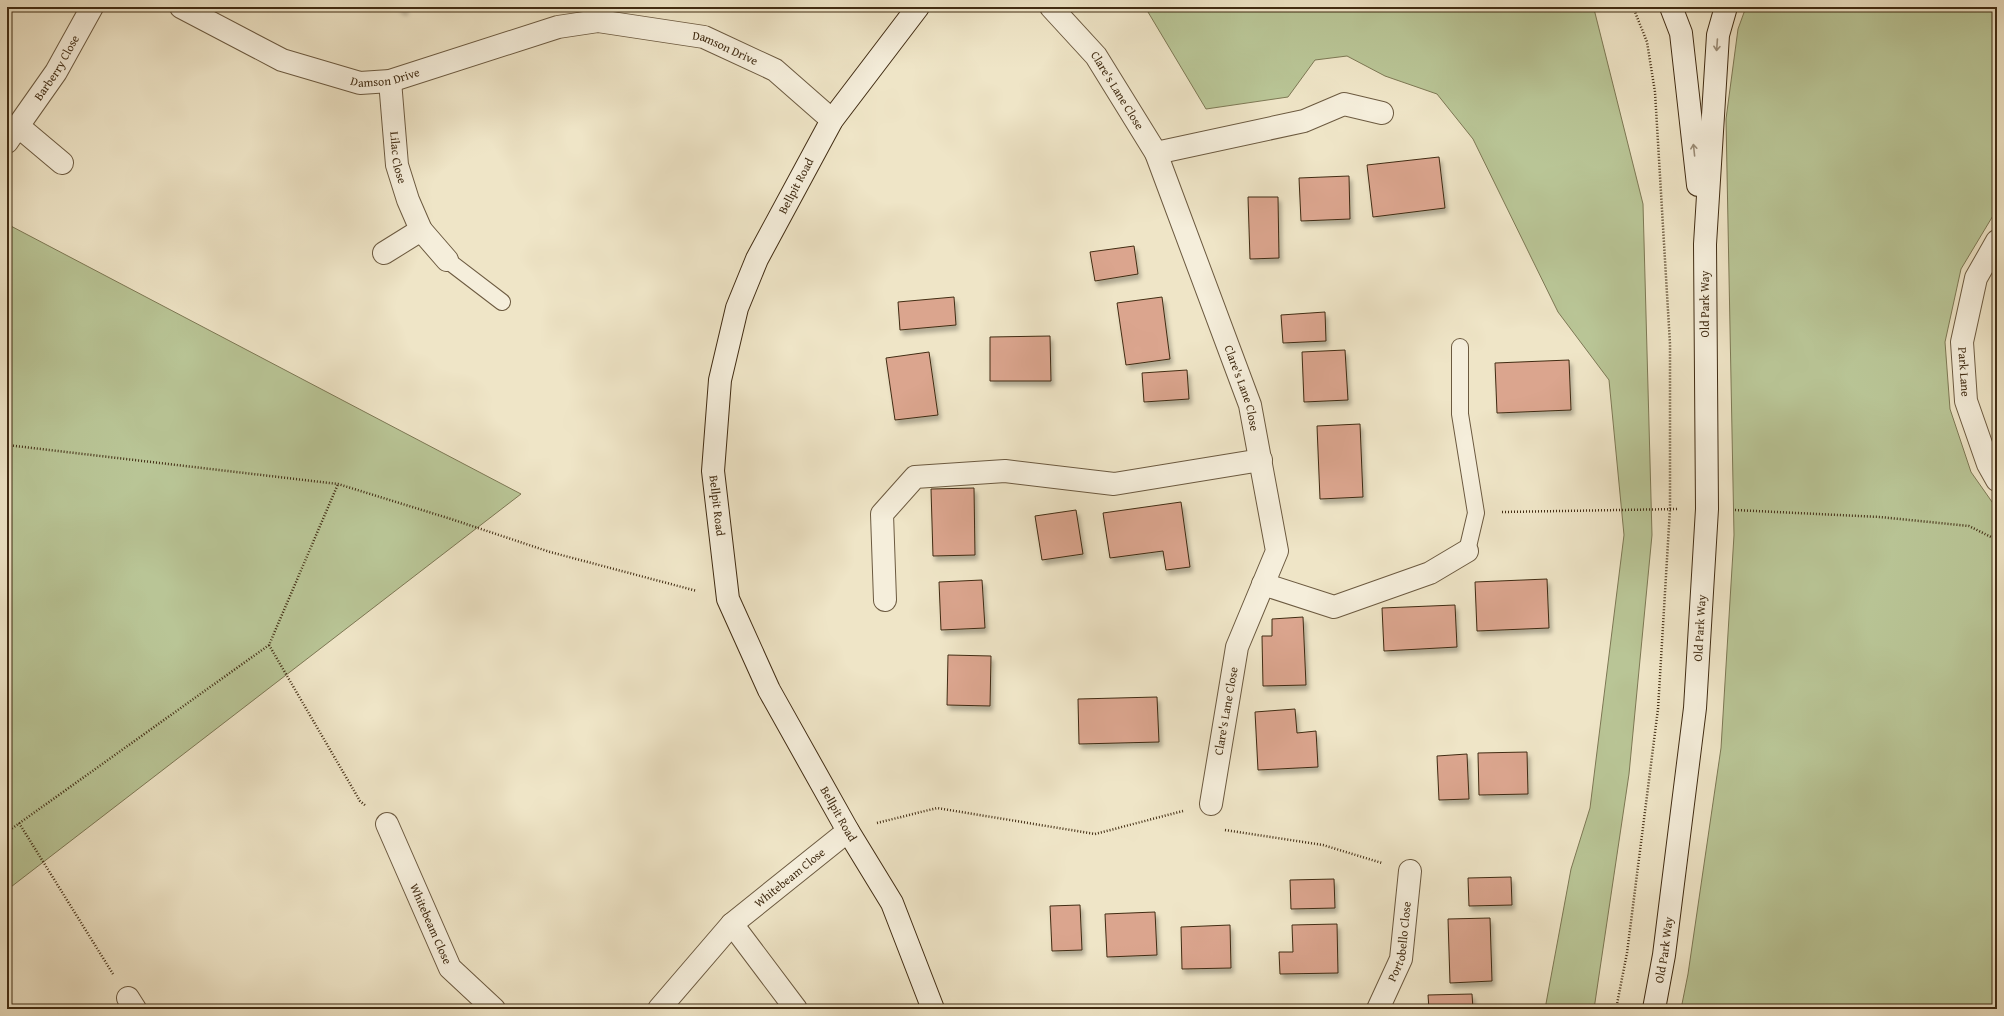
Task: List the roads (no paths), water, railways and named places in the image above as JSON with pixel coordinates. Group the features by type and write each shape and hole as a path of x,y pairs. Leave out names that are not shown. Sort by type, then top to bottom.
{"street":[{"name":"Barberry Close","path":"62,163 12,134 56,72 92,7"},
{"name":"Damson Drive","path":"181,7 282,60 360,82 390,81 598,14 704,37 775,70 832,120"},
{"name":"Bellpit Road","path":"918,7 832,120 757,259 737,308 720,380 712,471 728,599 769,690 848,831 892,903 933,1009"},
{"name":"Clare's Lane Close","path":"1051,7 1096,56 1156,153 1250,405 1277,551 1237,647 1211,804"},
{"name":"Old Park Way","path":"1671,7 1681,32 1705,244"},
{"name":"Old Park Way","path":"1654,1009 1664,955 1695,708 1707,509 1705,244 1718,35 1726,7"},
{"name":"Lilac Close","path":"390,81 397,164 408,200 421,230 447,260"},
{"path":"1156,153 1304,121 1344,104 1382,113"},
{"path":"384,254 421,230"},
{"name":"Park Lane","path":"1997,241 1976,278 1962,342 1966,401 1988,464 1997,480"},
{"path":"885,600 882,514 915,477 1005,471 1114,484 1261,460"},
{"path":"1263,584 1334,607 1430,573 1467,551"},
{"name":"Whitebeam Close","path":"387,824 450,968 494,1009"},
{"name":"Whitebeam Close","path":"659,1009 732,924 848,831"},
{"name":"Portobello Close","path":"1378,1009 1400,959 1410,871"},
{"path":"732,924 796,1009"}],"lane":[{"path":"447,260 502,302"},
{"path":"1460,346 1460,414 1476,513 1467,551"}]}
